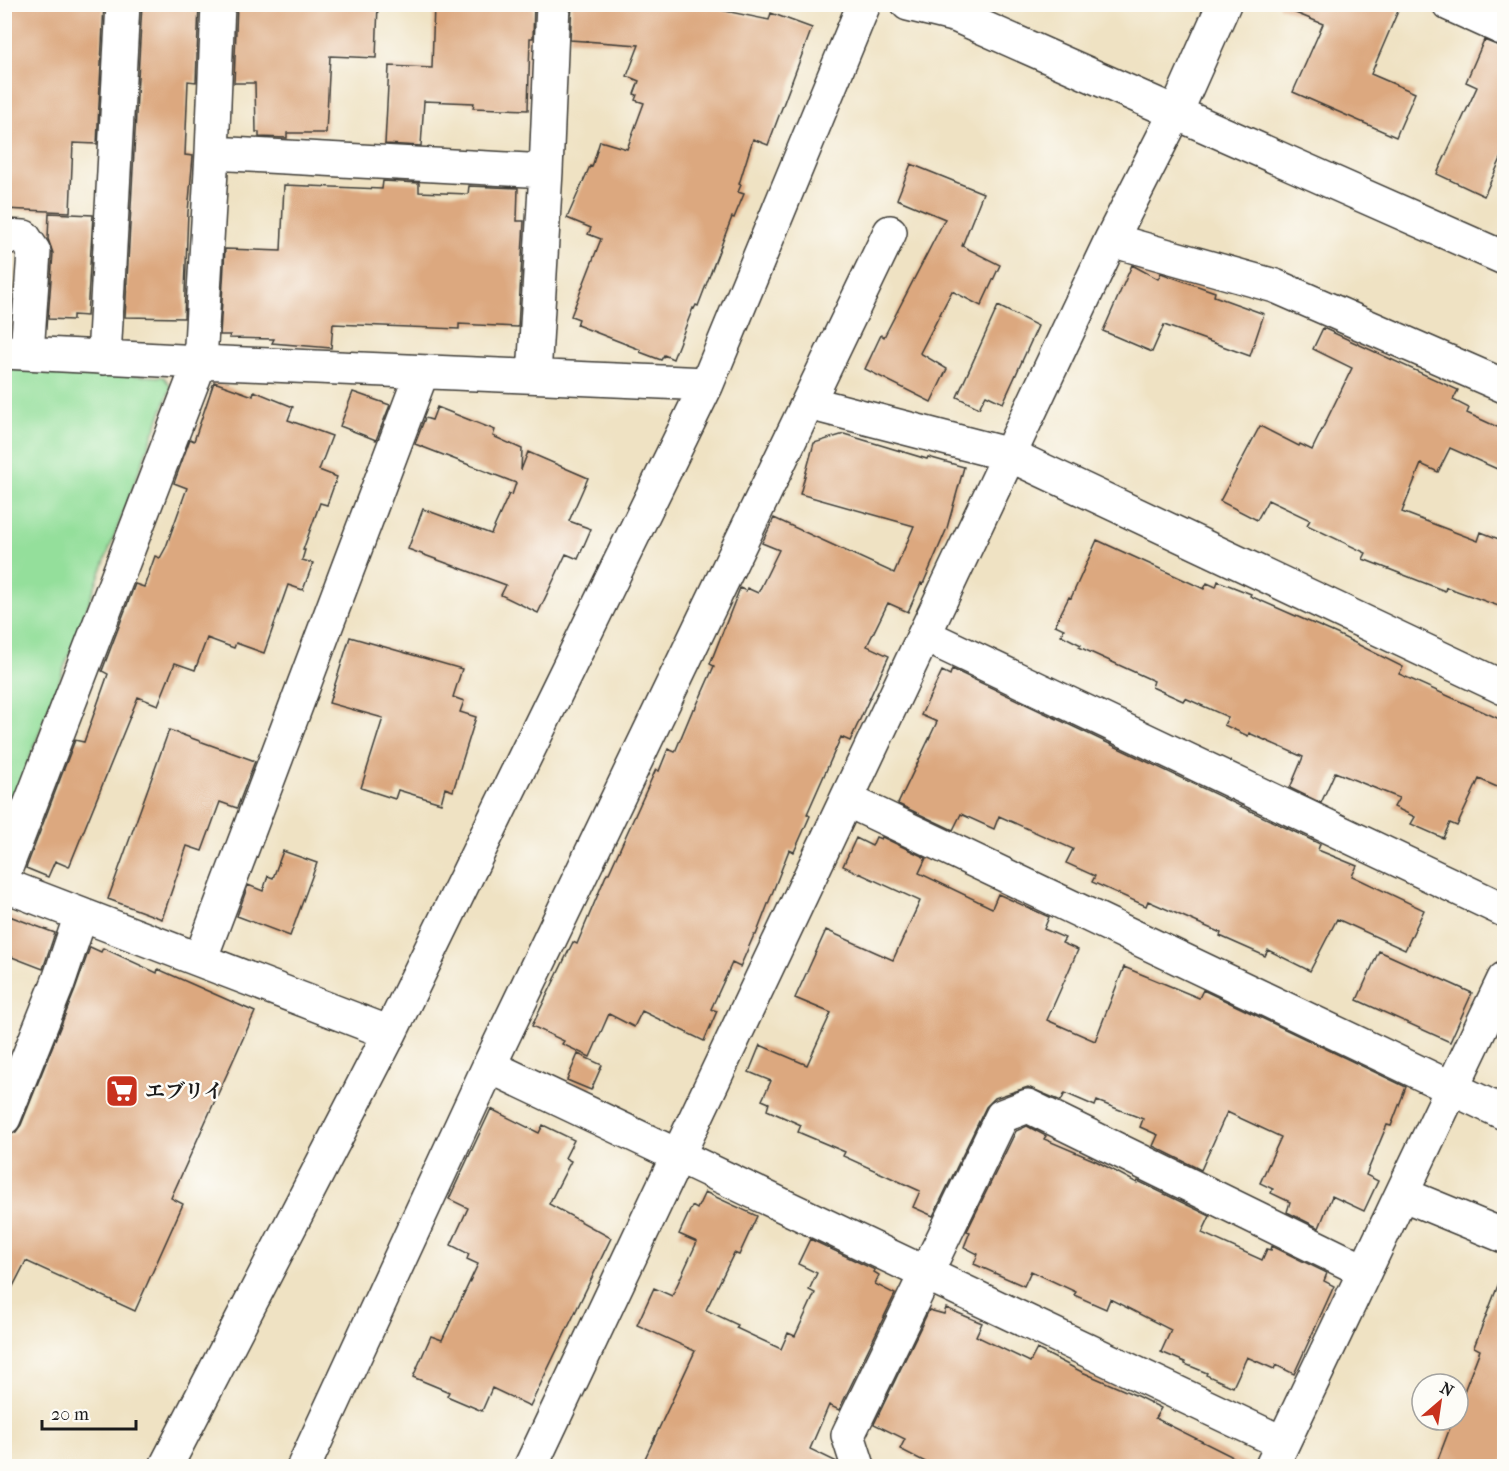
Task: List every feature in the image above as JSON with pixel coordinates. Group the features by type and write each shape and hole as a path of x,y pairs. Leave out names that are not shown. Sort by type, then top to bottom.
{"street":[{"path":"104,358 123,4"},
{"path":"4,873 200,362 218,4"},
{"path":"534,376 553,4"},
{"path":"166,1467 390,1033 707,384 864,4"},
{"path":"908,4 958,10 1176,112 1504,258"},
{"path":"531,1467 1111,240 1176,112 1224,4"},
{"path":"1462,7 1504,28"},
{"path":"212,153 546,171"},
{"path":"304,1467 489,1066 890,232"},
{"path":"4,236 24,237 34,252 16,352 104,358 707,384"},
{"path":"1111,240 1275,285 1504,386"},
{"path":"200,960 422,372"},
{"path":"809,403 1010,455 1504,688"},
{"path":"924,635 1504,910"},
{"path":"847,800 1504,1113"},
{"path":"4,885 390,1033"},
{"path":"4,1118 58,983 81,915"},
{"path":"489,1066 926,1273 1278,1455 1504,979"},
{"path":"858,1467 849,1435 1002,1116 1028,1106 1365,1271"},
{"path":"1402,1194 1504,1236"}],"green space":[{"path":"5,369 164,377 171,387 5,823"}],"building":[{"path":"4,4 104,4 97,144 73,143 70,212 4,209"},
{"path":"142,4 199,4 196,82 188,81 185,155 193,156 188,212 184,318 125,317"},
{"path":"237,4 378,4 376,58 330,56 326,133 287,133 287,138 259,137 259,132 256,132 255,83 234,83"},
{"path":"434,4 534,4 533,38 530,38 528,110 473,108 474,103 424,101 421,146 385,144 389,66 432,68"},
{"path":"572,4 691,4 769,20 771,13 812,28 768,145 753,139 739,184 741,185 738,192 744,194 734,218 732,217 698,306 693,308 673,359 664,355 661,360 640,352 641,350 577,325 579,319 571,316 601,239 588,234 591,228 567,218 590,166 592,167 600,141 627,149 644,103 635,100 637,95 634,94 639,81 627,76 639,45 570,40"},
{"path":"1279,4 1401,4 1371,74 1415,93 1396,137 1293,92 1323,24 1278,6"},
{"path":"1484,40 1504,48 1504,152 1484,196 1437,174 1477,87 1466,82"},
{"path":"911,164 983,193 962,246 1000,265 981,306 952,291 920,353 947,369 931,402 865,369 881,335 884,337 945,219 897,199"},
{"path":"383,181 419,183 419,192 468,194 469,186 518,188 517,221 524,221 518,327 459,324 459,329 333,324 331,348 272,343 274,339 229,338 230,335 220,335 225,249 281,251 284,185 382,189"},
{"path":"49,213 93,215 87,316 73,315 73,320 48,319 53,253 48,239"},
{"path":"1132,265 1158,279 1161,273 1215,292 1214,296 1264,314 1250,356 1164,325 1152,352 1103,331"},
{"path":"998,306 1038,326 1003,403 986,395 979,408 957,397"},
{"path":"1323,328 1458,390 1453,400 1469,408 1467,413 1504,430 1504,472 1450,448 1438,472 1421,464 1402,512 1478,541 1481,532 1504,541 1504,608 1446,587 1445,591 1363,559 1366,553 1307,525 1310,520 1268,500 1257,520 1220,501 1260,426 1299,446 1300,444 1312,450 1352,368 1313,349"},
{"path":"214,382 253,396 254,391 293,407 288,420 332,436 319,470 337,477 327,505 320,503 303,550 305,550 302,560 313,563 303,590 288,585 264,653 236,643 234,648 207,638 195,670 175,663 158,705 138,697 69,867 55,861 48,877 26,868 75,740 84,742 108,674 102,671 135,584 144,587 155,556 160,558 166,547 187,488 174,483 190,439 194,441"},
{"path":"353,392 390,405 376,440 340,426"},
{"path":"437,407 495,430 493,436 522,449 521,470 528,452 588,478 569,521 591,529 578,559 566,554 538,613 501,595 506,585 408,549 423,509 491,534 516,483 415,444 425,418 432,420"},
{"path":"844,434 927,459 928,457 964,467 947,528 923,584 921,583 908,612 888,603 867,646 889,656 850,741 841,737 807,814 810,816 794,852 789,850 756,935 740,967 732,963 711,1009 717,1011 704,1041 642,1011 634,1027 609,1014 590,1057 562,1044 564,1041 532,1026 573,942 577,944 607,873 609,873 656,769 659,771 668,749 675,752 714,666 710,664 740,588 746,591 747,588 758,593 779,550 762,543 774,518 894,573 914,526 800,494 814,443"},
{"path":"1097,540 1204,589 1207,583 1216,587 1218,581 1251,594 1250,596 1337,634 1403,667 1399,674 1504,721 1504,790 1479,779 1457,826 1450,823 1443,838 1411,824 1415,817 1394,807 1399,798 1335,772 1321,803 1290,788 1303,757 1249,733 1248,736 1224,725 1228,717 1185,698 1183,701 1152,687 1154,681 1079,647 1081,645 1061,635 1064,629 1055,625 1069,597 1071,598"},
{"path":"350,637 462,669 453,697 464,701 460,712 476,717 453,791 445,788 441,803 398,790 395,799 361,788 383,718 329,703"},
{"path":"952,669 1320,844 1318,850 1357,866 1352,876 1424,910 1405,950 1337,919 1310,971 1268,950 1265,956 1220,936 1221,933 1148,901 1146,906 1092,882 1095,876 1066,863 1073,849 999,816 994,829 961,814 953,830 898,804 937,722 921,715 942,671 950,675"},
{"path":"169,730 255,761 237,808 220,802 202,851 187,846 162,919 108,899"},
{"path":"876,837 881,839 882,837 926,858 919,873 992,908 998,894 1049,917 1044,929 1065,938 1062,943 1078,950 1047,1020 1095,1041 1124,967 1199,998 1203,990 1406,1087 1391,1126 1387,1125 1366,1175 1378,1181 1364,1211 1332,1196 1319,1228 1287,1212 1290,1202 1271,1193 1273,1189 1260,1183 1281,1137 1227,1112 1201,1170 1153,1146 1158,1135 1140,1127 1143,1119 1097,1101 1095,1106 1065,1093 1061,1101 1028,1087 995,1098 986,1107 933,1216 913,1207 920,1191 843,1156 845,1152 798,1132 801,1125 767,1110 769,1103 762,1100 771,1081 749,1072 760,1045 807,1065 831,1013 795,998 826,930 893,960 920,901 843,866 856,838 872,846"},
{"path":"283,851 317,863 290,936 237,916 248,885 263,891 268,876 273,878"},
{"path":"4,914 55,933 43,969 4,954"},
{"name":"エブリイ","path":"90,947 101,952 103,948 157,973 158,969 255,1012 171,1198 183,1204 135,1311 26,1261 4,1304 4,1146 8,1136 16,1132 21,1125"},
{"path":"1379,951 1472,993 1450,1042 1357,1000"},
{"path":"578,1054 602,1065 591,1090 567,1080"},
{"path":"491,1109 539,1133 543,1125 574,1140 565,1158 571,1161 549,1204 611,1238 530,1406 492,1388 482,1411 447,1396 449,1392 413,1377 431,1336 442,1340 478,1264 467,1259 469,1254 451,1245 468,1208 449,1199"},
{"path":"1027,1126 1046,1136 1044,1139 1096,1161 1137,1183 1138,1181 1210,1216 1202,1233 1262,1260 1267,1249 1271,1250 1272,1246 1327,1273 1324,1281 1334,1286 1294,1374 1276,1365 1274,1369 1247,1357 1233,1387 1161,1352 1171,1330 1110,1299 1106,1309 1074,1295 1076,1292 1031,1271 1024,1286 974,1264 978,1254 964,1247 970,1232 967,1231 1016,1131"},
{"path":"705,1192 757,1216 739,1255 734,1253 706,1310 738,1325 736,1328 781,1349 788,1333 795,1336 815,1293 809,1290 817,1273 798,1264 810,1239 875,1270 874,1272 879,1275 875,1284 895,1294 839,1410 829,1405 810,1449 837,1462 838,1467 641,1467 695,1351 637,1325 654,1288 672,1296 697,1242 679,1234 692,1206 697,1209"},
{"path":"1502,1275 1504,1275 1504,1467 1435,1467 1448,1432 1470,1432 1470,1376 1480,1350 1474,1347"},
{"path":"946,1308 982,1323 976,1336 1030,1362 1037,1349 1135,1395 1161,1408 1155,1418 1253,1467 935,1467 900,1449 905,1439 874,1424 929,1310 944,1314"}],"place":[{"name":"エブリイ","path":"122,1091"}]}
